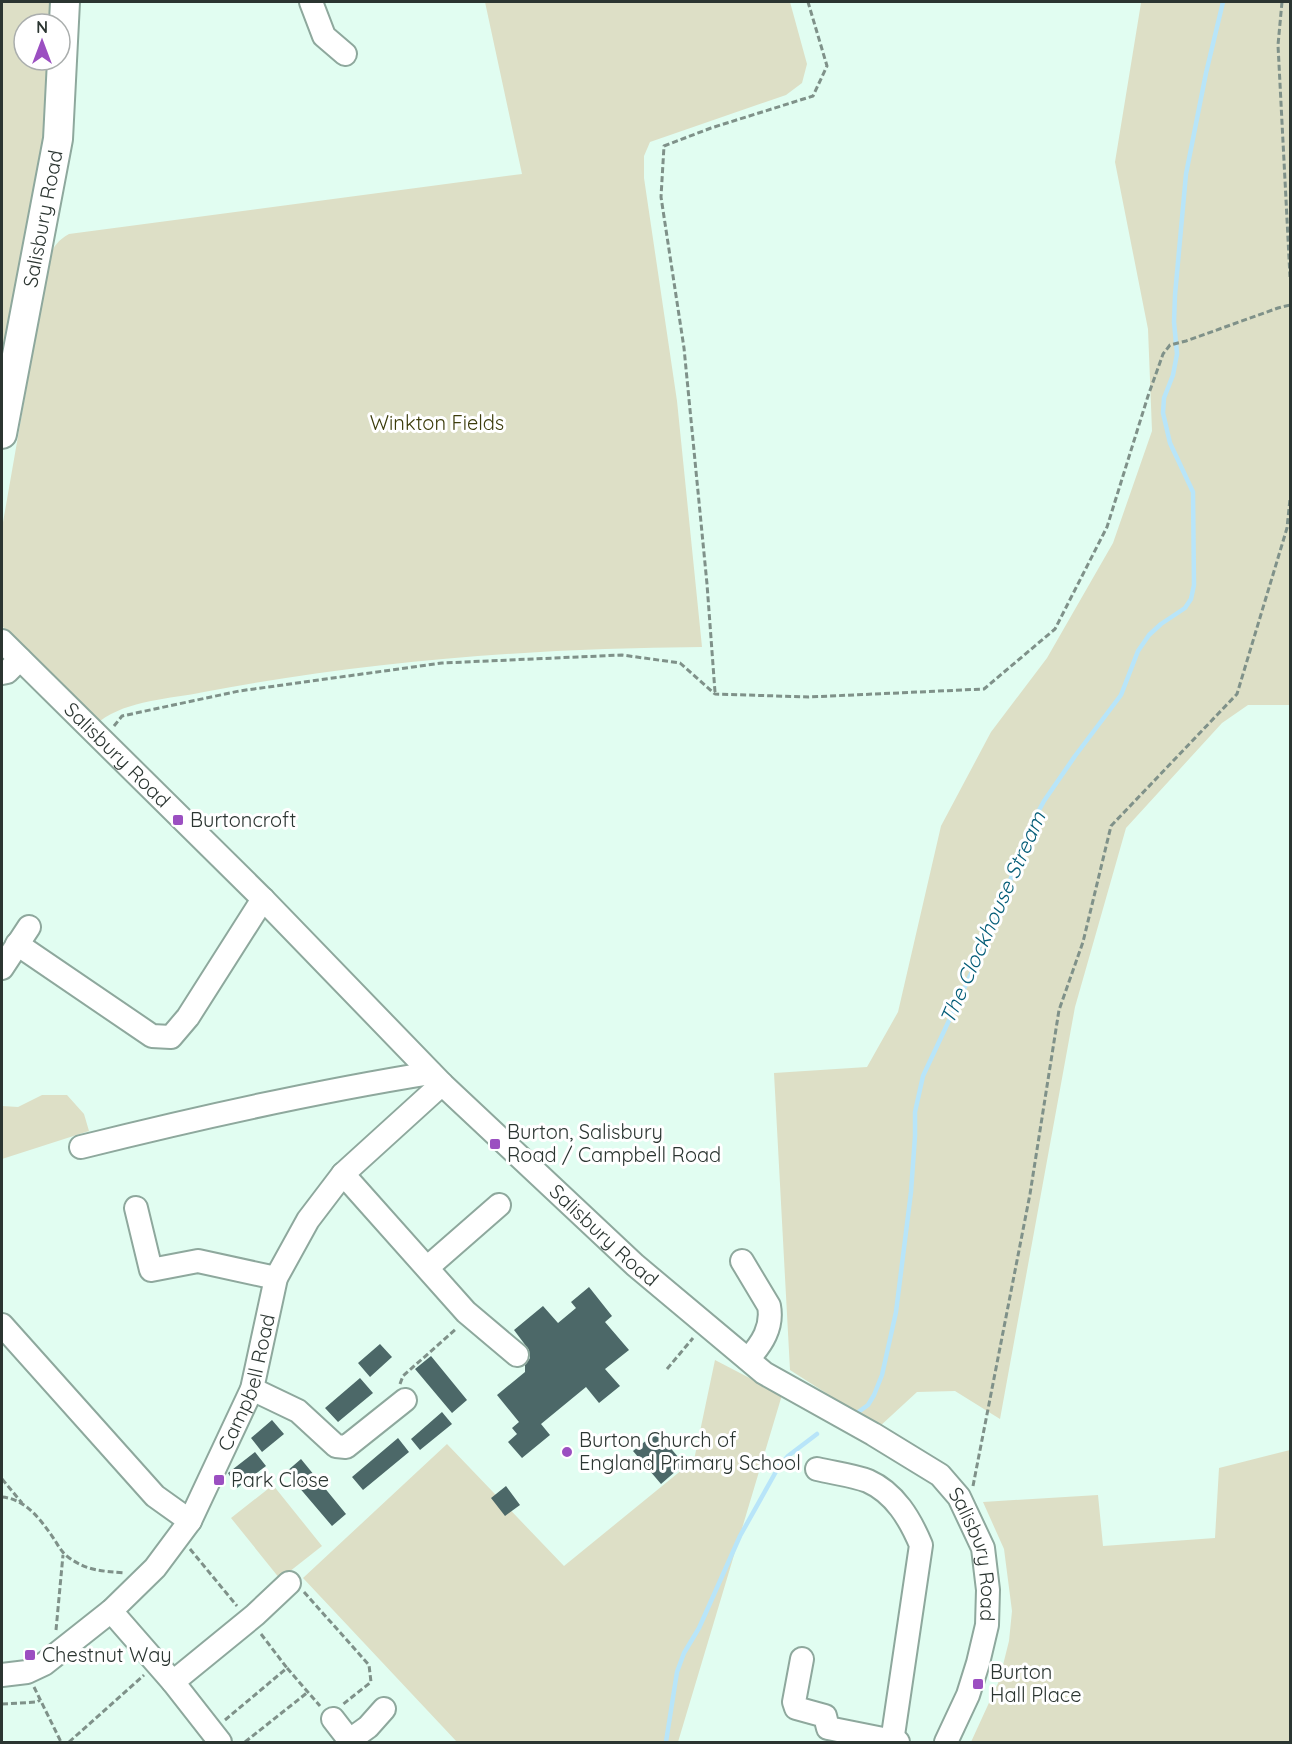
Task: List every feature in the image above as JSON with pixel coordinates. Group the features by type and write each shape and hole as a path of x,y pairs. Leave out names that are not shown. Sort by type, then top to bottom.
{"main road":[{"name":"Salisbury Road","path":"2,435 58,139 65,2"}],"street":[{"path":"311,2 324,36 345,54"},
{"name":"Salisbury Road","path":"2,641 263,899 437,1078 635,1265 764,1373 873,1434 940,1475 959,1497 983,1548 988,1590 987,1625 968,1695 945,1743"},
{"path":"2,674 20,659"},
{"path":"2,968 23,935 152,1036 171,1037 188,1017 263,899"},
{"path":"81,1147 315,1093 437,1078"},
{"name":"Campbell Road","path":"2,1675 27,1672 44,1664 111,1611 155,1568 190,1521 252,1389 276,1278 308,1220 343,1174 437,1078"},
{"path":"343,1174 469,1314 518,1355"},
{"path":"428,1267 499,1204"},
{"path":"136,1208 151,1270 198,1261 276,1278"},
{"path":"742,1260 771,1313 762,1345 748,1359"},
{"path":"2,1325 155,1496 190,1521"},
{"path":"252,1389 298,1411 336,1446 346,1447 407,1402"},
{"path":"802,1659 794,1702 796,1708 825,1716 828,1728 895,1742 921,1545 911,1522 889,1494 867,1481 817,1469"},
{"path":"173,1682 253,1618 289,1583"},
{"path":"111,1611 220,1733"},
{"path":"331,1718 348,1742 368,1727 384,1709"}],"path":[{"path":"715,694 708,584 684,348 661,197 664,146 711,128 813,96 827,66 808,2"},
{"path":"1282,2 1278,45 1290,277"},
{"path":"102,740 122,716 239,692 442,663 622,655 680,663 715,694 809,697 984,689 1055,629 1107,527 1148,396 1163,354 1170,345 1290,305"},
{"path":"967,1515 1030,1194 1059,1010 1083,942 1111,826 1237,694 1287,528 1290,499"},
{"path":"407,1402 403,1376 469,1314"},
{"path":"667,1369 706,1323"},
{"path":"2,1479 45,1527 64,1554 88,1569 147,1576"},
{"path":"2,1497 25,1506"},
{"path":"190,1549 253,1618 287,1668 331,1718 371,1682 369,1665 293,1580 289,1583"},
{"path":"64,1554 56,1633 66,1647"},
{"path":"69,1743 156,1663"},
{"path":"220,1733 287,1668"},
{"path":"27,1672 61,1743"},
{"path":"245,1743 308,1692"},
{"path":"2,1704 39,1700"}],"green space":[{"path":"2,2 54,2 54,12 12,12 12,72 52,72 50,131 2,384"},
{"name":"Winkton Fields","path":"485,2 790,2 807,64 802,83 786,95 650,142 644,156 644,178 677,401 702,647 577,650 390,664 266,681 150,701 123,709 100,721 2,626 2,528 52,251 58,242 69,234 522,174"},
{"path":"1290,2 1290,705 1248,705 1222,723 1126,828 1075,1007 1000,1419 955,1391 917,1392 879,1427 790,1370 774,1073 867,1067 898,1012 941,826 991,732 1047,658 1113,543 1152,431 1148,329 1115,162 1141,3"},
{"path":"42,1095 67,1095 84,1114 89,1131 2,1159 2,1106 18,1107"},
{"path":"715,1360 782,1395 678,1742 457,1742 303,1578 447,1444 564,1566 694,1460"},
{"path":"1290,1450 1290,1742 971,1742 999,1681 1009,1641 1012,1611 1004,1549 983,1502 1098,1495 1103,1546 1215,1538 1219,1468"},
{"path":"273,1485 322,1546 280,1579 231,1518"}],"building":[{"path":"589,1287 612,1316 605,1322 629,1350 605,1369 620,1386 599,1403 586,1387 541,1424 550,1435 522,1458 508,1442 517,1434 512,1428 519,1422 497,1395 525,1372 525,1365 530,1358 529,1350 514,1330 543,1306 558,1323 576,1308 571,1302"},
{"path":"380,1344 392,1357 370,1377 358,1363"},
{"path":"431,1356 467,1400 452,1413 415,1369"},
{"path":"360,1378 373,1393 338,1422 325,1408"},
{"path":"442,1412 452,1424 420,1450 411,1439"},
{"path":"272,1420 284,1434 262,1452 251,1438"},
{"path":"657,1432 684,1464 661,1484 633,1451"},
{"path":"398,1438 409,1452 363,1490 352,1477"},
{"path":"255,1452 266,1466 237,1488 228,1473"},
{"path":"301,1459 346,1514 332,1526 286,1472"},
{"path":"506,1486 520,1505 505,1516 491,1498"}],"waterway":[{"name":"The Clockhouse Stream","path":"857,1413 868,1405 882,1375 896,1312 911,1192 915,1112 923,1076 991,931 1031,825 1044,801 1121,695 1138,651 1149,635 1185,608 1191,599 1194,585 1193,492 1170,443 1163,413 1164,398 1173,375 1177,354 1174,322 1175,295 1186,174 1223,2"},
{"name":"The Clockhouse Stream","path":"666,1742 677,1672 740,1536 778,1468 788,1456 817,1434"}],"place":[{"name":"Burtoncroft","path":"178,820"},
{"name":"Burton, Salisbury Road / Campbell Road","path":"495,1144"},
{"name":"Burton Church of England Primary School","path":"567,1452"},
{"name":"Park Close","path":"219,1480"},
{"name":"Chestnut Way","path":"30,1655"},
{"name":"Burton Hall Place","path":"978,1684"}]}
